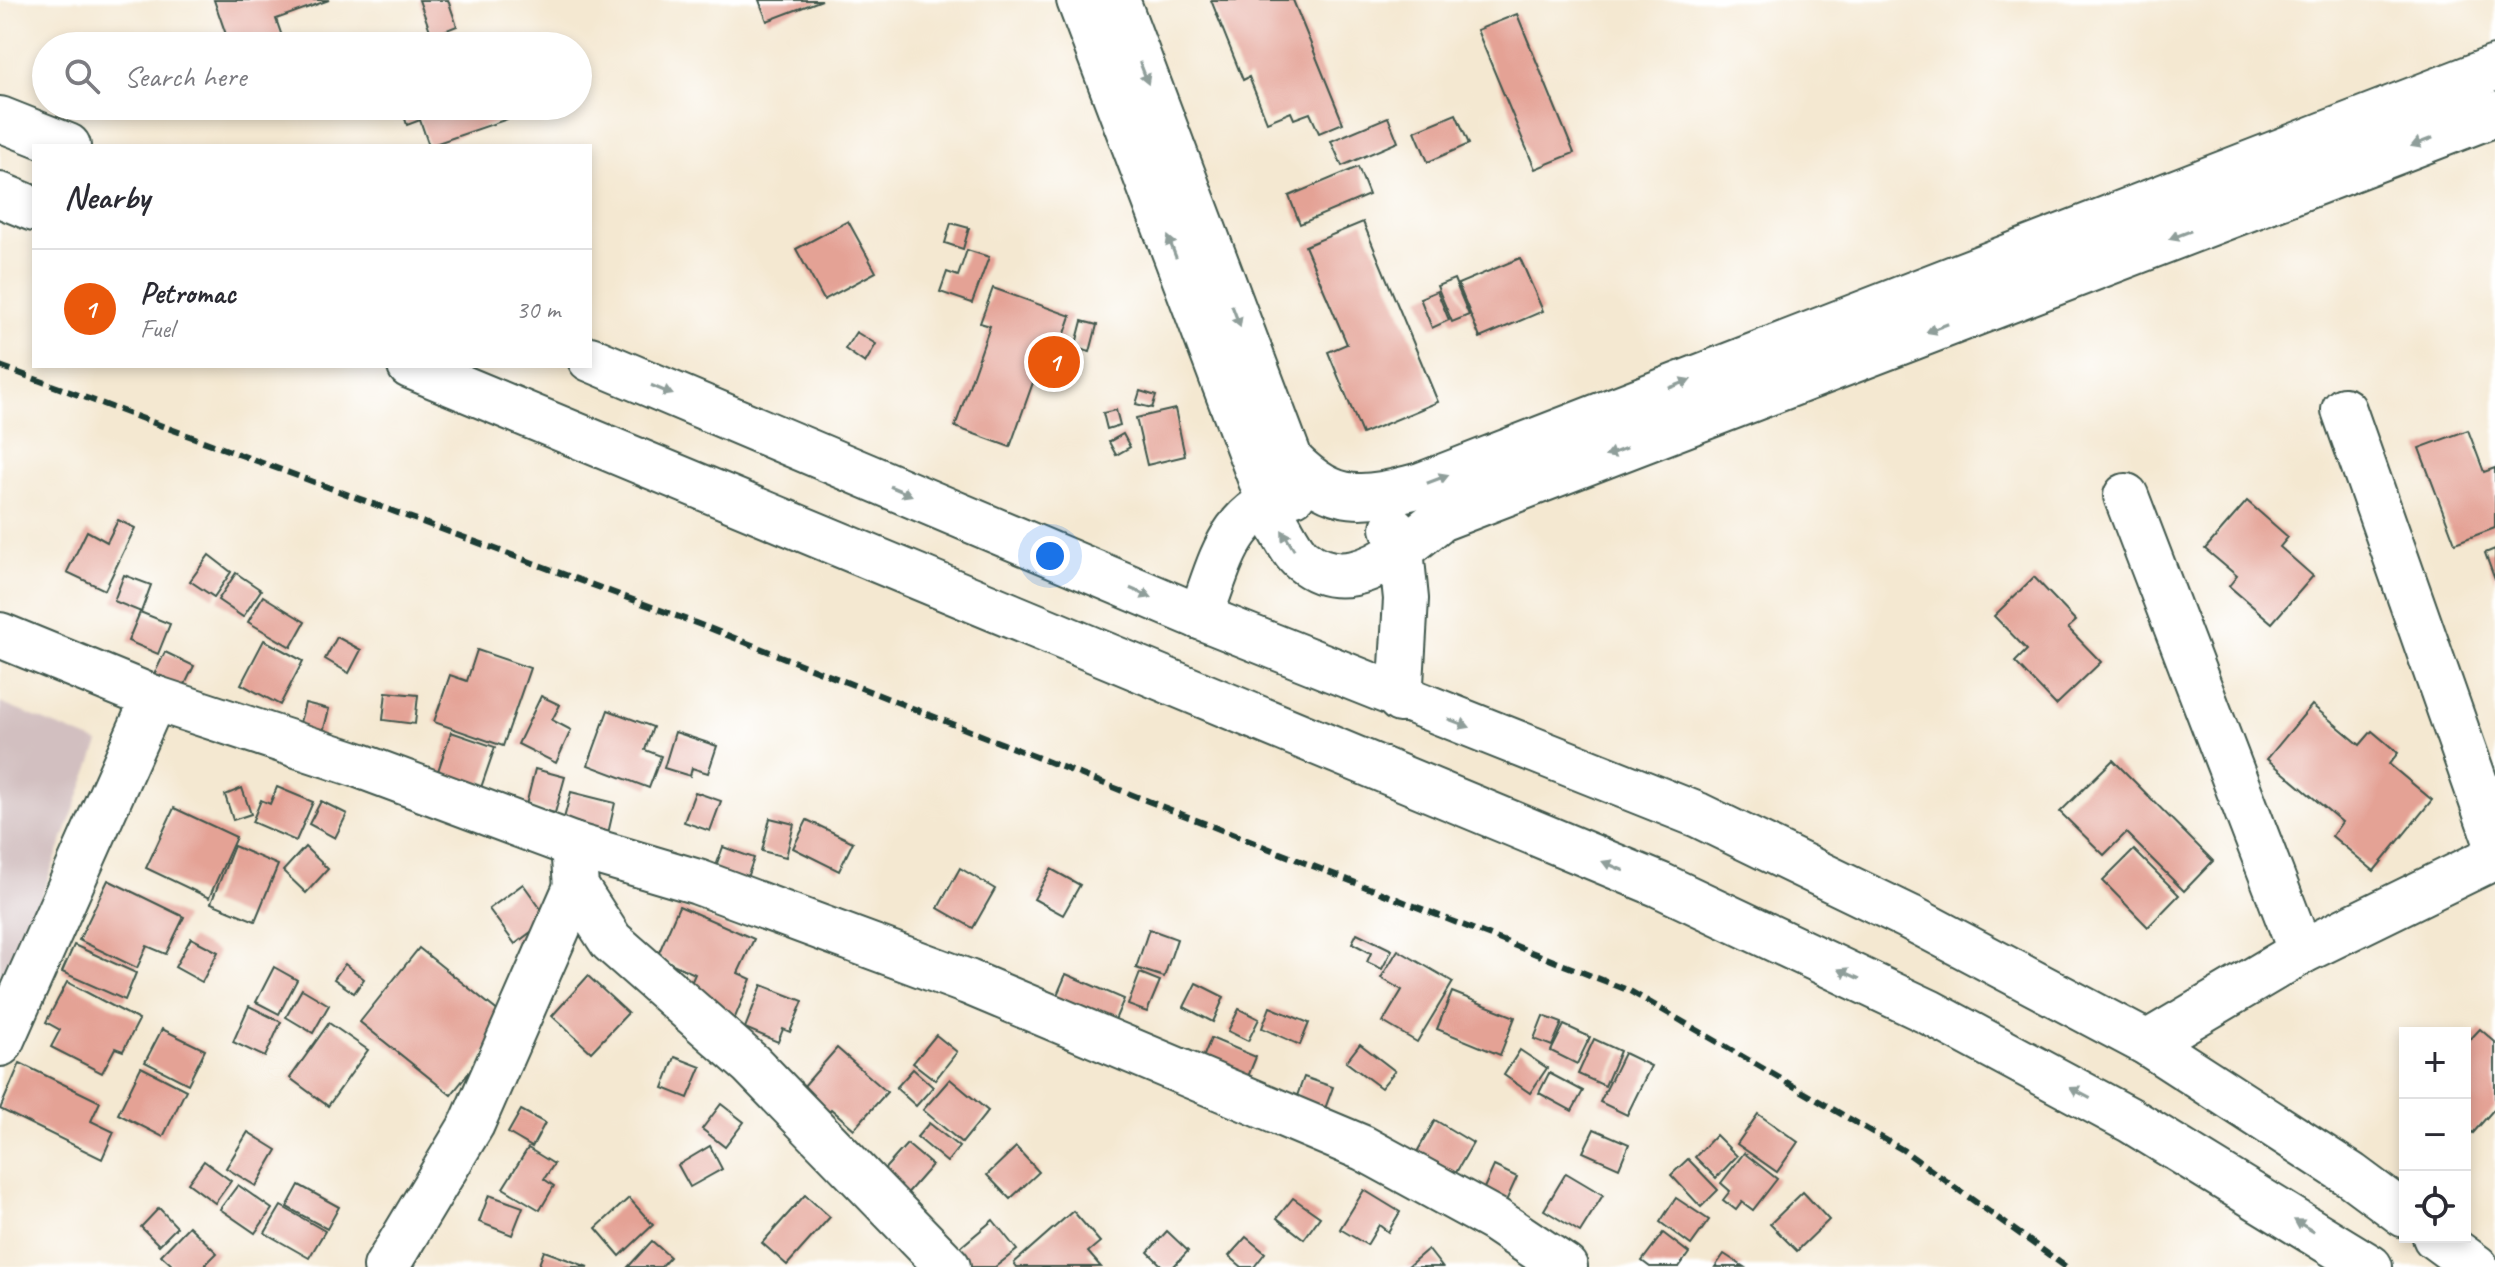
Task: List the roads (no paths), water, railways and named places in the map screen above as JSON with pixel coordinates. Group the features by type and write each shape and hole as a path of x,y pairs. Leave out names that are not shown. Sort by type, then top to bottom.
{"main road":[{"path":"1079,0 1277,523 1301,560 1337,577 1375,569 1440,519 2495,114"},
{"path":"1117,0 1291,461 1316,486"},
{"path":"1200,617 1227,547 1248,515 1269,500 1316,486 1372,497 1421,485 2495,68"},
{"path":"0,119 63,144"},
{"path":"0,195 32,208"},
{"path":"592,360 1400,700 1698,815 1909,917 2147,1043 2351,1175 2399,1211"},
{"path":"415,368 1660,885 1929,1012 2130,1120 2370,1267"},
{"path":"2344,410 2495,839"},
{"path":"2126,496 2301,952"},
{"path":"1372,497 1385,512 1401,550 1406,599 1400,700"},
{"path":"0,635 154,698 361,766 573,845 698,882 923,965 1224,1087 1363,1148 1495,1220 1565,1267"},
{"path":"0,1044 154,698"},
{"path":"386,1267 472,1124 576,887 573,845"},
{"path":"2147,1043 2301,952 2495,857"},
{"path":"576,887 611,941 751,1064 948,1267"},
{"path":"2443,1243 2476,1267"}],"railway":[{"path":"0,366 709,628 1630,991 1903,1150 2066,1267"}],"place":[{"name":"Petromac","path":"1054,362"}]}
